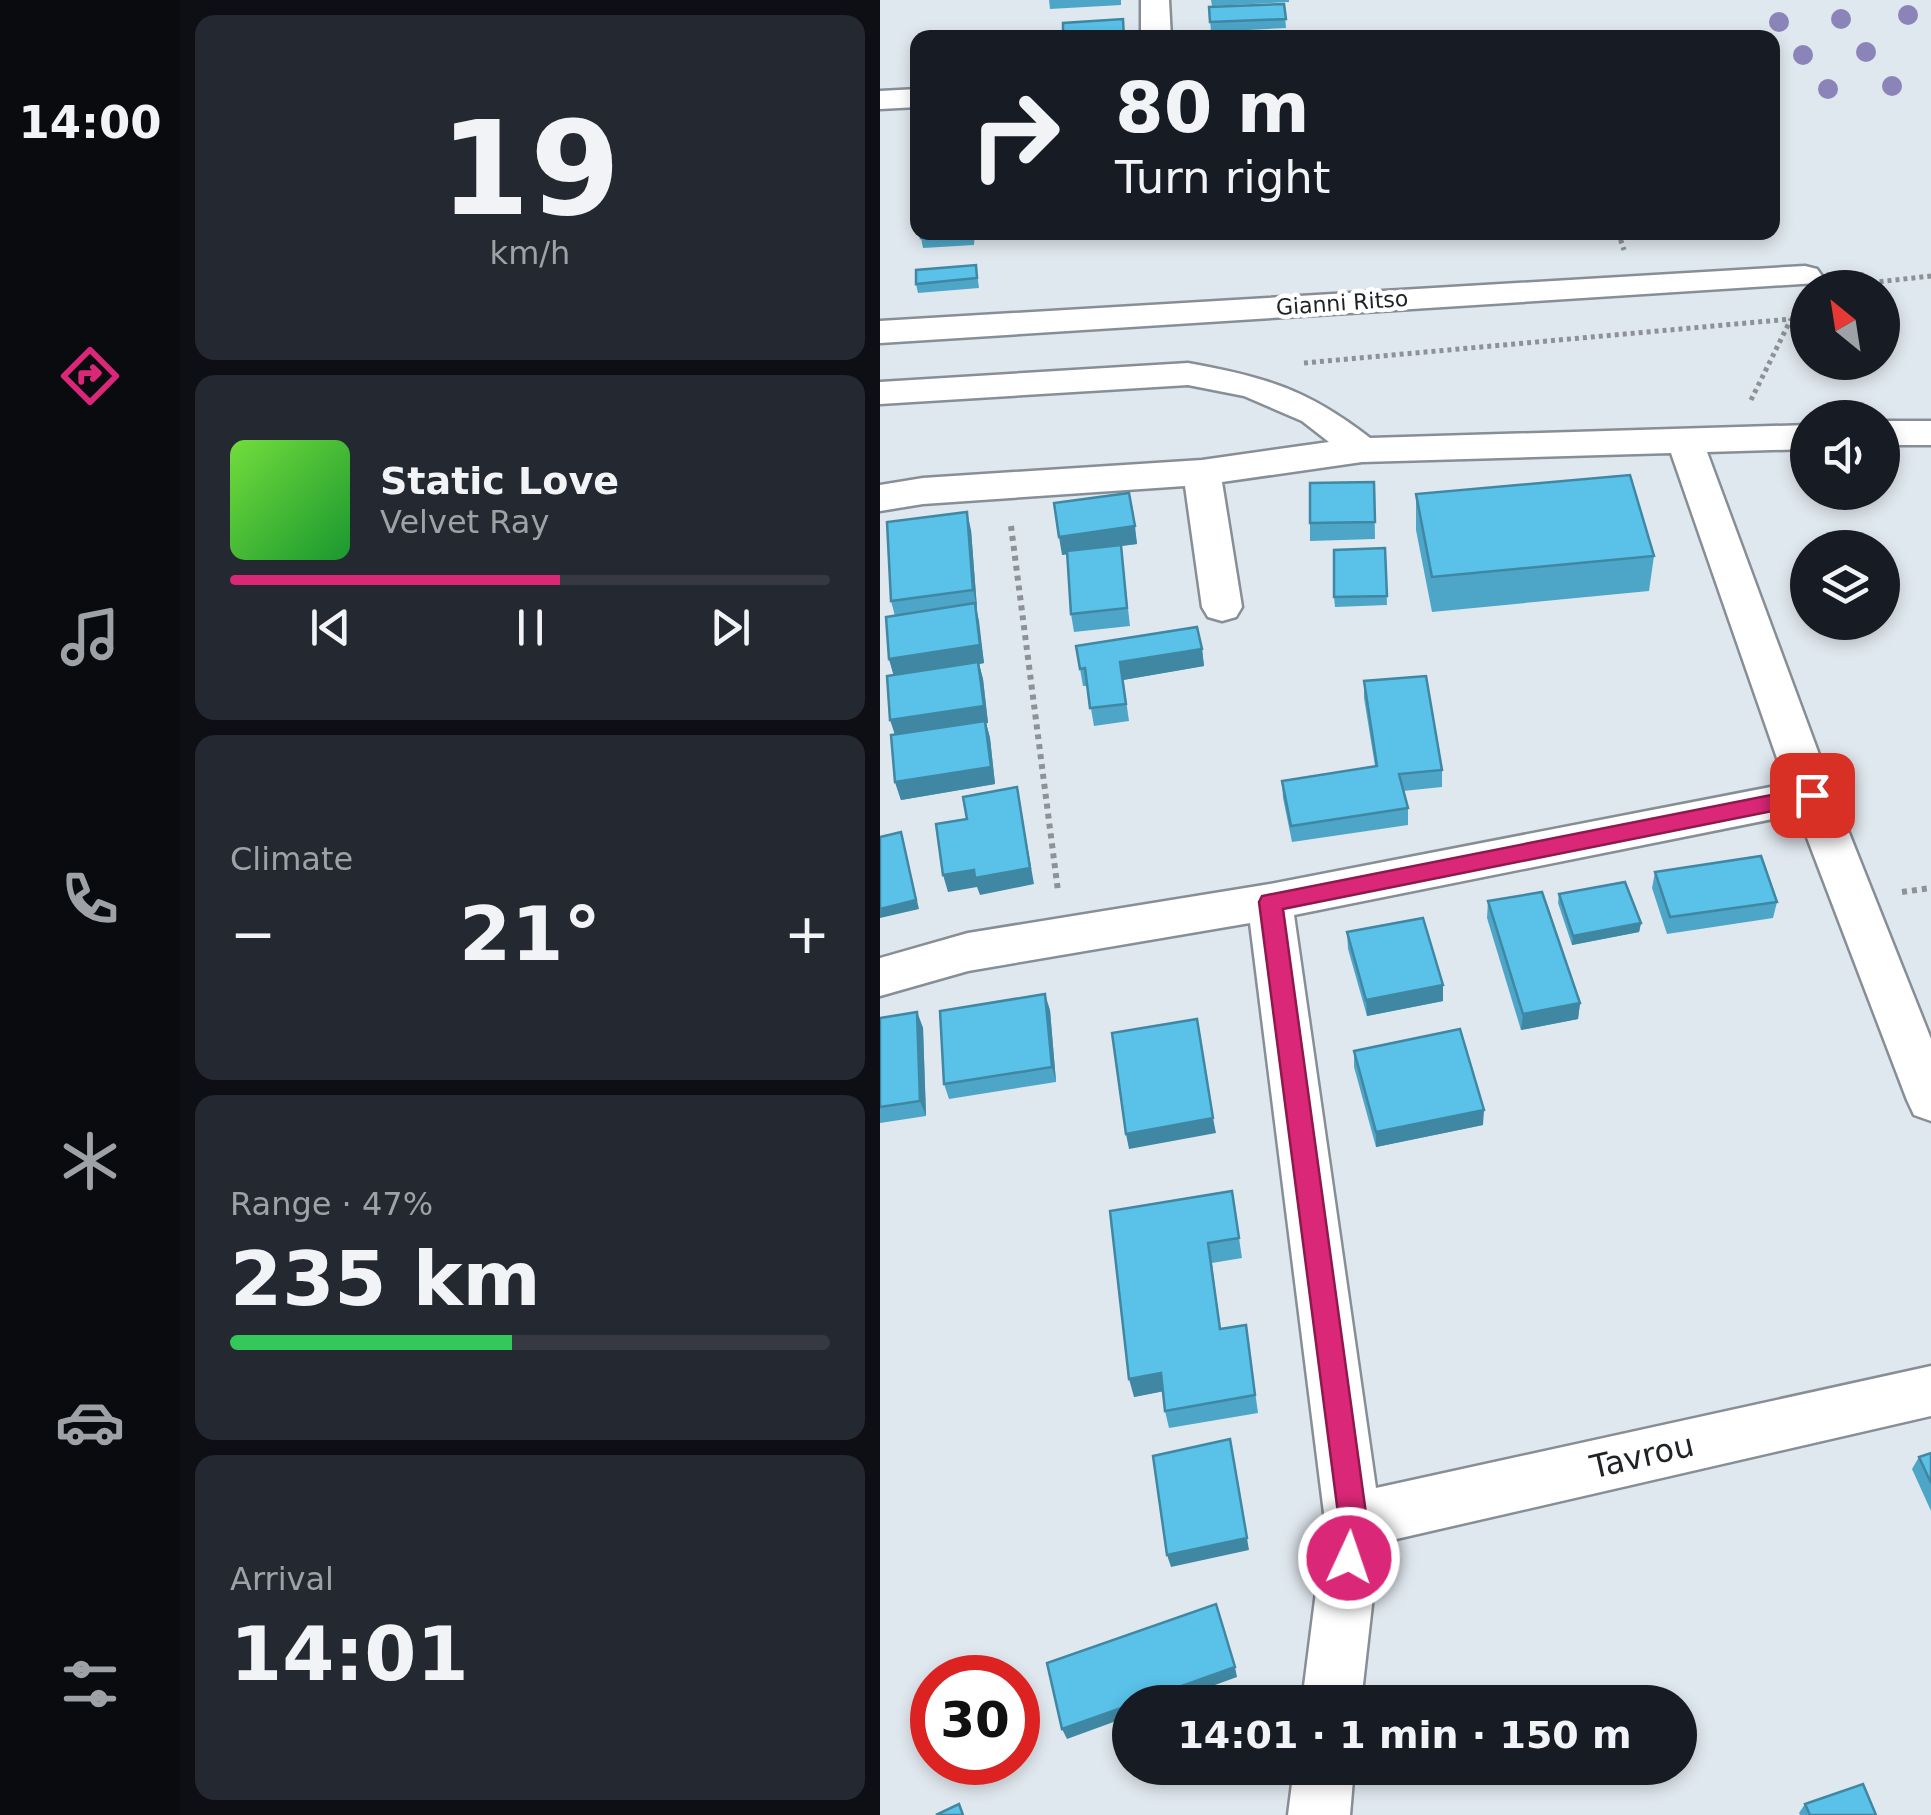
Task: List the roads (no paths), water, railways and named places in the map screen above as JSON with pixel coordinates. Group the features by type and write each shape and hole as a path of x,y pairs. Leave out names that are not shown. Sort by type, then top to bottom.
{"street":[{"path":"1155,0 1156,30"},
{"path":"880,100 910,98"},
{"name":"Gianni Ritso","path":"880,332 1790,277"},
{"path":"880,392 1188,374 1253,386 1315,413 1362,450"},
{"path":"1900,433 1931,433"},
{"path":"880,498 922,491 1202,472 1362,450 1790,438"},
{"path":"1684,439 1812,795 1931,1100"},
{"path":"1202,472 1222,607"},
{"path":"880,978 968,952 1270,902 1812,795"},
{"path":"1270,902 1353,1521 1334,1685"},
{"name":"Tavrou","path":"1353,1521 1931,1390"},
{"path":"1319,1815 1322,1785"}]}
